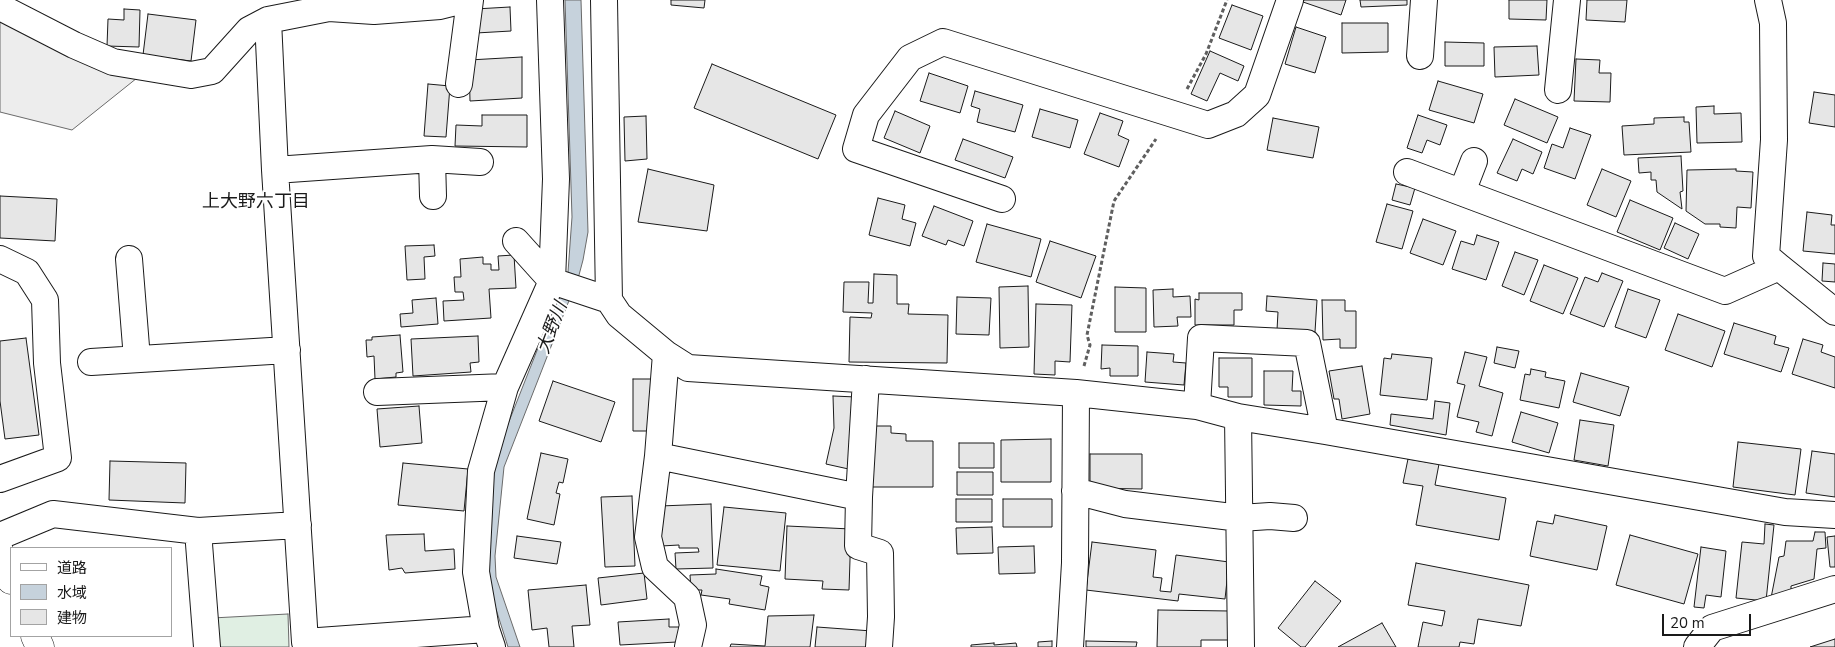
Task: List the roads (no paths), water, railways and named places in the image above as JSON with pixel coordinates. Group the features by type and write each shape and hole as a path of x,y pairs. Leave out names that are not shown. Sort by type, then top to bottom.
{"street":[{"path":"0,7 74,45 113,62 191,76 212,71 249,30 268,20 329,8 374,11 440,6 464,0"},
{"path":"459,84 470,0"},
{"path":"268,20 275,170 305,642 489,638 476,572 481,471 506,387 552,281 556,179 550,0"},
{"path":"597,295 604,0"},
{"path":"1002,199 856,149 866,115 910,58 943,42 1208,125 1236,114 1257,95 1290,0"},
{"path":"1420,56 1424,0"},
{"path":"1558,90 1567,0"},
{"path":"1768,0 1773,23 1774,140 1766,256 1835,312"},
{"path":"275,170 432,159 480,162"},
{"path":"432,159 433,196"},
{"path":"1462,192 1474,161"},
{"path":"1407,172 1725,291 1779,267"},
{"path":"516,241 552,281 597,295 619,316 666,354 688,368 1076,393 1197,406 1238,417 1785,512 1835,515"},
{"path":"0,258 27,272 45,300 47,363 58,458 0,479"},
{"path":"129,259 137,359"},
{"path":"1197,406 1201,338 1307,343 1326,431"},
{"path":"91,362 286,350"},
{"path":"666,354 658,456 648,537 655,567 687,597 693,625 688,647"},
{"path":"866,379 858,546 880,553 878,647"},
{"path":"377,392 506,387"},
{"path":"1070,647 1075,563 1076,393"},
{"path":"1238,417 1241,647"},
{"path":"658,456 859,497"},
{"path":"1075,491 1124,504 1240,518 1270,516 1294,518"},
{"path":"0,536 53,514 198,531 298,526"},
{"path":"198,531 207,647"},
{"path":"0,553 10,578"},
{"path":"1697,647 1712,628 1835,589"}],"water":[{"name":"大野川","path":"565,0 581,0 588,232 579,275 504,467 495,556 496,577 520,647 508,647 495,606 483,556 493,462 568,272 572,217"}],"district":[{"name":"上大野六丁目","path":"256,203"}]}
